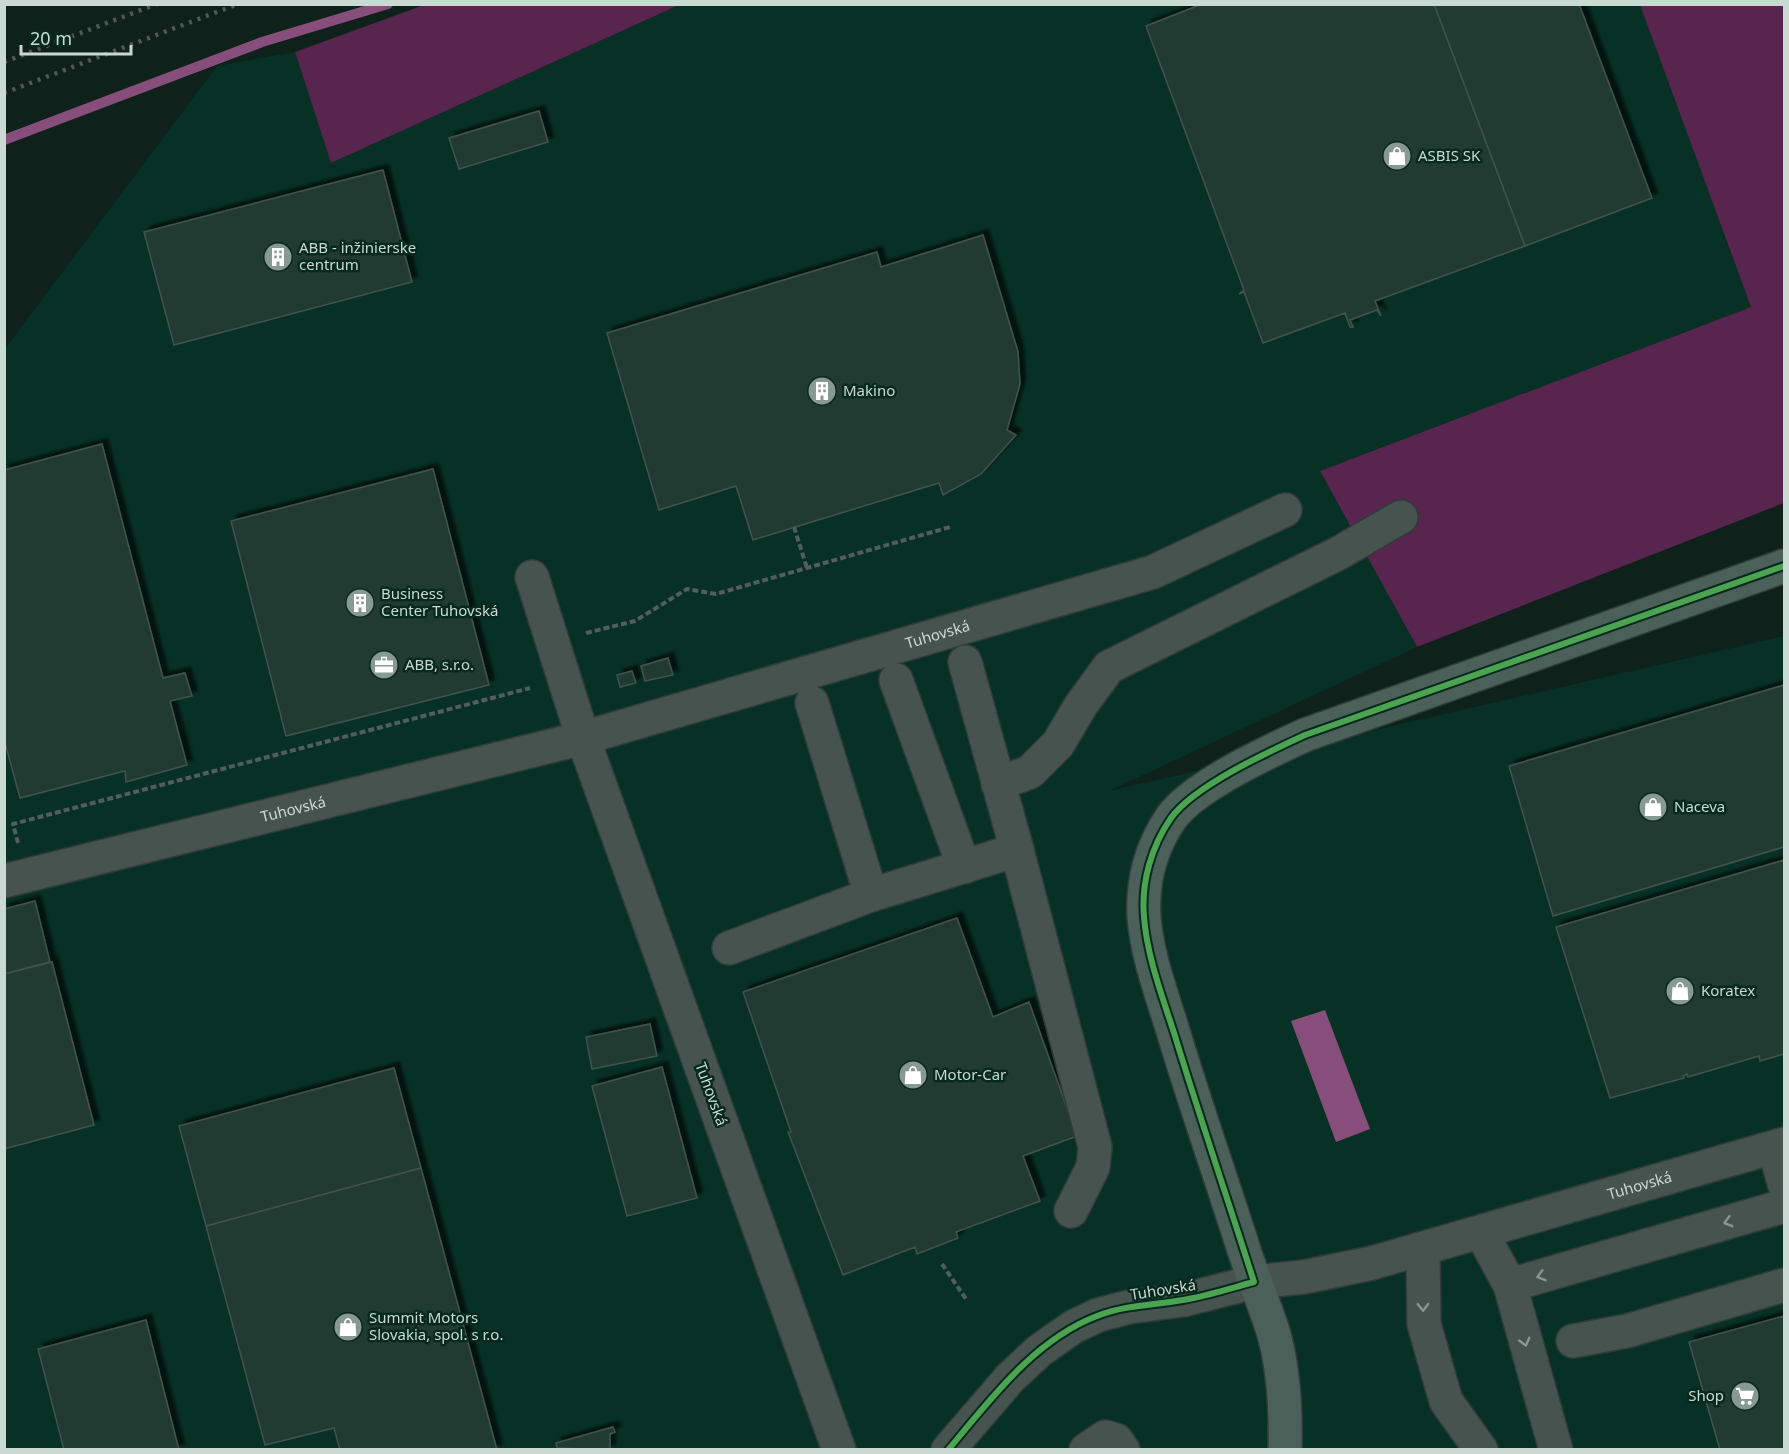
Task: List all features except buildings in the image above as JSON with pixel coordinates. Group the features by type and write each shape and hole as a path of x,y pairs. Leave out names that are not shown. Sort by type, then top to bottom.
{"main road":[{"path":"1286,1449 1286,1418 1273,1330 1254,1282 1199,1116 1149,949 1144,916 1147,878 1153,851 1172,816 1193,798 1238,769 1305,735 1785,566"}],"street":[{"name":"Tuhovská","path":"4,881 583,738 1153,572 1285,510"},
{"path":"998,784 1030,772 1058,744 1081,705 1109,667 1339,553 1401,517"},
{"path":"532,577 583,738"},
{"path":"964,662 1017,850 1095,1147 1093,1167 1071,1211"},
{"path":"896,680 964,867"},
{"path":"812,703 871,895"},
{"name":"Tuhovská","path":"583,738 839,1449"},
{"path":"729,948 871,895 1017,850"},
{"name":"Tuhovská","path":"948,1449 1010,1378 1054,1339 1098,1315 1129,1307 1183,1300 1254,1282 1315,1274 1423,1248 1779,1145"},
{"path":"1779,1145 1785,1183"},
{"path":"1510,1285 1785,1206"},
{"path":"1481,1232 1510,1285 1556,1449"},
{"path":"1423,1248 1424,1324 1446,1401 1481,1449"},
{"path":"1573,1341 1627,1331 1785,1285"},
{"path":"1086,1449 1105,1437 1116,1440 1123,1449"}],"path":[{"path":"794,527 807,568"},
{"path":"577,635 635,621 687,589 716,594 950,527"},
{"path":"13,824 564,678"},
{"path":"942,1264 966,1299"}],"shaded area":[{"path":"424,5 679,5 331,163 295,52"},
{"path":"679,5 1640,5 1751,307 1320,471 1417,647 1109,791 1784,636 1784,1449 5,1449 4,350 217,66 295,52 331,163"},
{"path":"1640,5 1784,5 1784,503 1417,647 1320,471 1751,307"},
{"path":"1325,1010 1370,1129 1336,1142 1291,1021"}],"waterway":[{"path":"4,140 262,42 388,4"}],"railway":[{"path":"4,62 157,4"},
{"path":"4,93 238,4"}],"cycle path":[{"path":"948,1450 1015,1373 1053,1340 1074,1327 1097,1316 1118,1310 1192,1298 1254,1282 1161,992 1146,932 1143,904 1149,866 1164,829 1182,806 1196,794 1233,771 1305,735 1784,566"}],"place":[{"name":"ASBIS SK","path":"1397,156"},
{"name":"ABB - inžinierske centrum","path":"278,257"},
{"name":"Makino","path":"822,391"},
{"name":"Business Center Tuhovská","path":"360,603"},
{"name":"ABB, s.r.o.","path":"384,665"},
{"name":"Naceva","path":"1653,807"},
{"name":"Koratex","path":"1680,991"},
{"name":"Motor-Car","path":"913,1075"},
{"name":"Summit Motors Slovakia, spol. s r.o.","path":"348,1327"},
{"name":"Shop","path":"1745,1396"}]}
